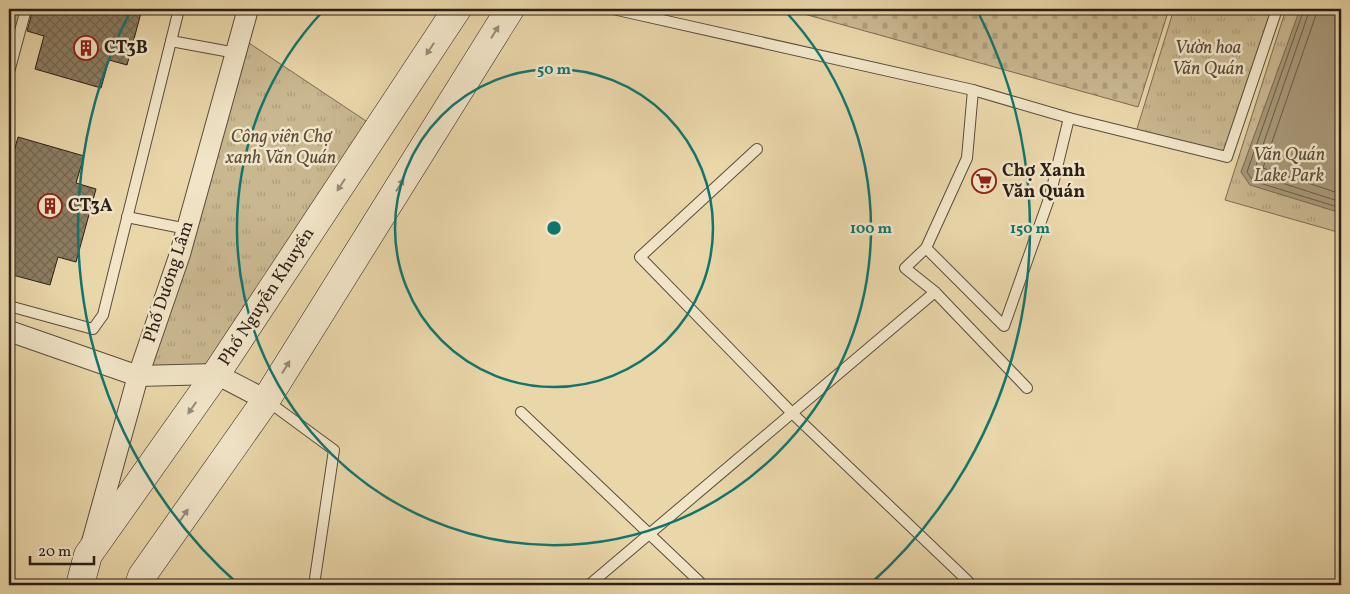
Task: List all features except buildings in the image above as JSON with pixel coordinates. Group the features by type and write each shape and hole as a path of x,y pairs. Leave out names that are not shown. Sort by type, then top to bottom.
{"street":[{"name":"Phố Dương Lâm","path":"88,555 138,376 187,230 248,9"},
{"name":"Phố Nguyễn Khuyến","path":"80,585 88,555 216,374 457,9"},
{"path":"139,585 142,576 266,400 510,9"},
{"path":"9,331 138,376 216,374 266,400"}],"lane":[{"path":"9,72 12,45 26,9"},
{"path":"9,306 93,329 103,315 179,9"},
{"path":"613,9 973,90 1068,118 1227,157 1277,9"},
{"path":"171,41 236,53"},
{"path":"973,90 967,158 926,248 905,268 935,292 1027,388"},
{"path":"926,248 1004,326 1050,196 1068,118"},
{"path":"757,149 640,257 792,413 972,585"},
{"path":"127,217 187,230"},
{"path":"590,585 935,292"},
{"path":"266,400 334,450 314,585"},
{"path":"521,412 703,585"}],"green space":[{"path":"9,9 25,9 9,67"},
{"path":"786,9 1169,9 1138,107"},
{"name":"Vườn hoa Văn Quán","path":"1174,9 1274,9 1225,154 1136,132"},
{"name":"Văn Quán Lake Park","path":"1286,9 1341,9 1341,233 1225,200"},
{"name":"Công viên Chợ xanh Văn Quán","path":"243,39 375,127 214,370 143,372"}],"water":[{"name":"Văn Quán Lake Park","path":"1300,9 1341,9 1341,213 1250,185 1241,172"}],"place":[{"name":"CT3B","path":"86,48"},
{"name":"Chợ Xanh Văn Quán","path":"984,181"},
{"name":"CT3A","path":"50,206"}]}
